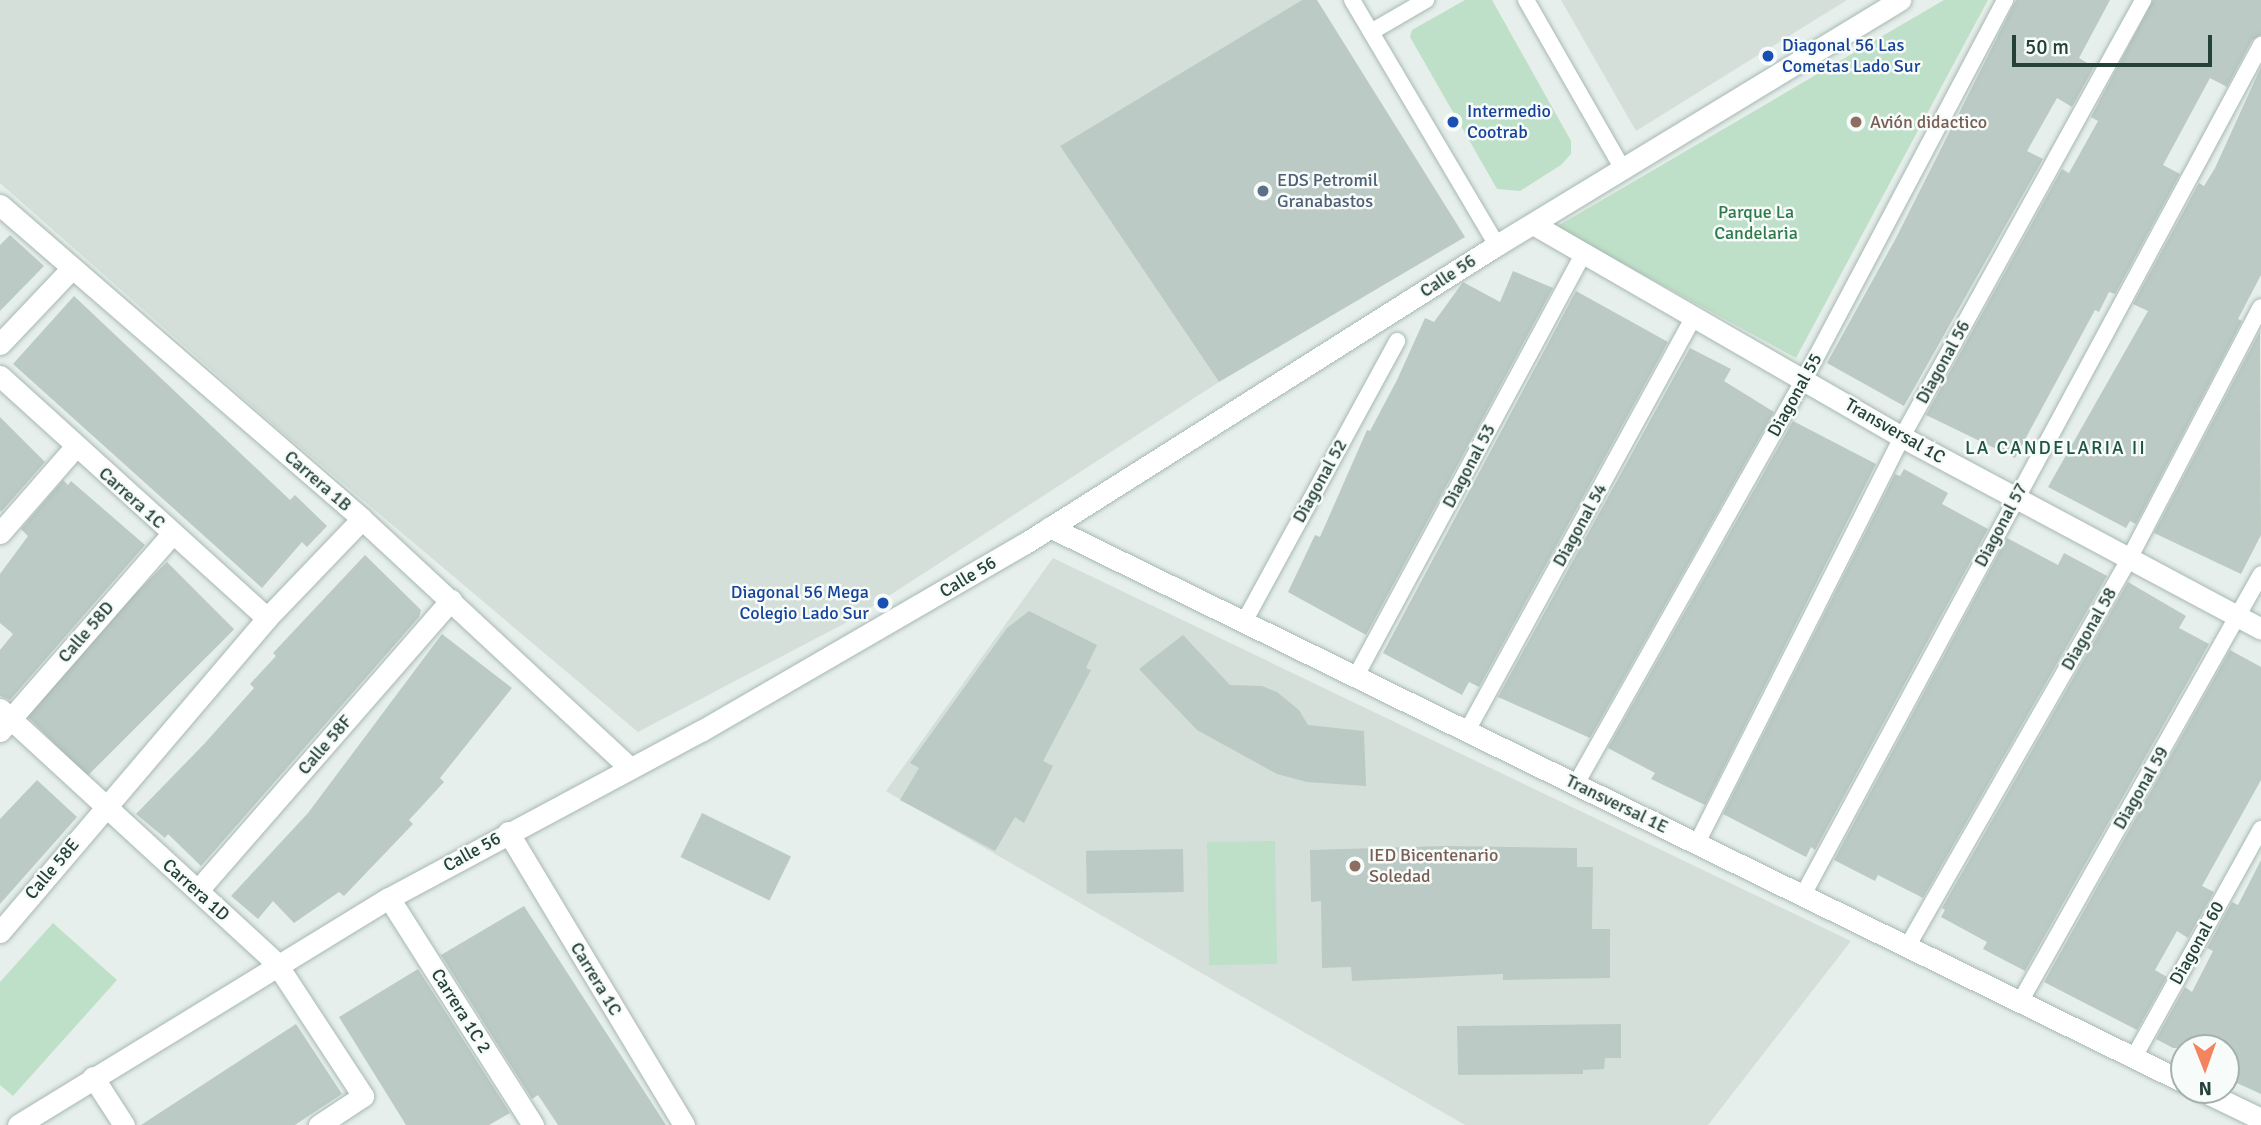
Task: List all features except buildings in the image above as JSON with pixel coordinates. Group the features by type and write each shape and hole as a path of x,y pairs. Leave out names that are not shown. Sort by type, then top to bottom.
{"street":[{"name":"Calle 56","path":"18,1125 276,963 508,832 842,651 1050,527 1497,245 1624,171 1900,0"},
{"name":"Carrera 1B","path":"0,205 362,519 628,766"},
{"name":"Transversal 1C","path":"1533,224 1693,318 1805,378 1902,437 2261,629"},
{"path":"0,344 72,268"},
{"name":"Carrera 1C","path":"0,376 75,447 267,618"},
{"path":"0,533 75,447"},
{"path":"104,807 267,618 362,519"},
{"name":"Transversal 1E","path":"1050,527 2170,1075"},
{"name":"Calle 58D","path":"4,719 172,534"},
{"name":"Calle 58F","path":"198,890 451,600"},
{"name":"Carrera 1D","path":"4,719 198,890 276,963 363,1096 319,1125"},
{"name":"Calle 58E","path":"0,932 104,807"},
{"name":"Carrera 1C","path":"508,832 684,1125"},
{"name":"Carrera 1C 2","path":"389,898 528,1124"},
{"path":"93,1077 124,1125"},
{"path":"2230,1104 2261,1119"}],"lane":[{"path":"1352,0 1497,245"},
{"path":"1371,32 1426,0"},
{"path":"1526,0 1624,171"},
{"name":"Diagonal 55","path":"1576,784 1805,378 2005,0"},
{"name":"Diagonal 56","path":"1697,843 1902,437 2143,0"},
{"name":"Diagonal 57","path":"1803,895 2261,44"},
{"name":"Diagonal 53","path":"1356,676 1583,255"},
{"name":"Diagonal 58","path":"1908,947 2129,559 2261,307"},
{"name":"Diagonal 54","path":"1467,731 1693,318"},
{"name":"Diagonal 52","path":"1244,622 1397,341"},
{"name":"Diagonal 59","path":"2020,1002 2261,574"},
{"name":"Diagonal 60","path":"2134,1057 2261,829"}],"shaded area":[{"path":"0,0 1302,0 1060,146 1219,382 853,619 638,732 281,431 0,183"},
{"path":"1561,0 1847,0 1636,131"},
{"name":"IED Bicentenario Soledad","path":"1053,558 1851,941 1708,1125 1465,1125 886,791"}],"green space":[{"path":"1465,0 1492,0 1571,141 1571,154 1561,165 1520,191 1497,189 1410,37 1412,30"},
{"name":"Parque La Candelaria","path":"1944,0 1988,0 1796,358 1556,227"},
{"path":"1275,841 1277,964 1209,965 1207,842"},
{"path":"53,923 117,980 13,1096 0,1085 0,982"}],"place":[{"name":"Diagonal 56 Las Cometas Lado Sur","path":"1768,56"},
{"name":"Intermedio Cootrab","path":"1453,122"},
{"name":"Avión didactico","path":"1856,122"},
{"name":"EDS Petromil Granabastos","path":"1263,191"},
{"name":"Diagonal 56 Mega Colegio Lado Sur","path":"883,603"},
{"name":"IED Bicentenario Soledad","path":"1355,866"}],"district":[{"name":"LA CANDELARIA II","path":"2056,449"}]}
